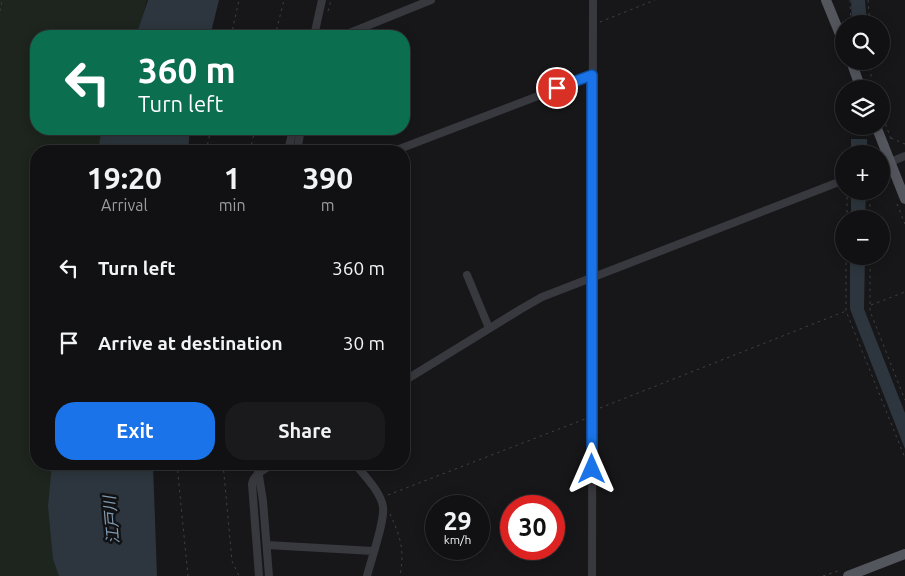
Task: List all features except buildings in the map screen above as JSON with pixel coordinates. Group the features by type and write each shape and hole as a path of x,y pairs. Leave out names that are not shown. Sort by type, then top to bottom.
{"main road":[{"path":"826,0 835,22"},
{"path":"890,171 905,199"},
{"path":"848,576 905,554"}],"street":[{"path":"315,30 322,0"},
{"path":"357,30 431,0"},
{"path":"592,576 593,0"},
{"path":"410,145 592,75"},
{"path":"890,162 905,156"},
{"path":"410,377 489,328 542,298 835,183"},
{"path":"467,275 489,328"},
{"path":"258,470 269,576"},
{"path":"259,576 252,484 253,479 264,470"},
{"path":"360,470 380,497 383,506 383,514 367,576"},
{"path":"267,545 374,551"}],"path":[{"path":"0,11 2,0"},
{"path":"232,30 239,0"},
{"path":"276,30 284,0"},
{"path":"593,25 655,0"},
{"path":"850,0 851,15"},
{"path":"868,0 869,15"},
{"path":"891,137 905,144"},
{"path":"846,265 846,312 905,458"},
{"path":"870,265 870,311 905,400"},
{"path":"870,306 905,292"},
{"path":"380,497 846,312"},
{"path":"178,470 188,576"},
{"path":"224,470 232,561 239,576"}],"shaded area":[{"path":"0,0 147,0 139,30 30,30 30,135 109,135 106,145 30,145 30,470 52,470 60,576 0,576"}],"water":[{"path":"148,0 219,0 212,30 138,30"},
{"path":"851,0 865,0 866,15 852,15"},
{"path":"101,135 189,135 189,145 99,145"},
{"path":"851,139 867,139 867,145 851,145"},
{"path":"851,200 866,200 865,210 851,210"},
{"path":"850,265 865,265 864,309 905,413 905,449 850,309"},
{"name":"江戸川","path":"51,470 153,470 157,576 59,576 53,559 48,506"}],"route":[{"path":"557,88 592,75 592,469"}]}
